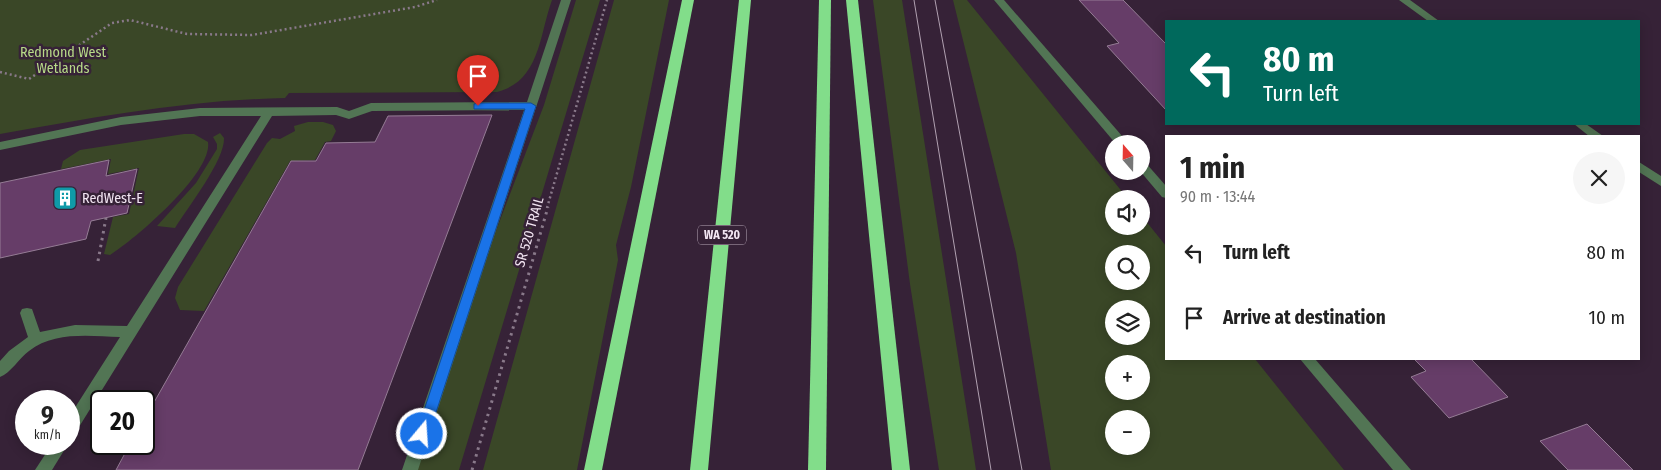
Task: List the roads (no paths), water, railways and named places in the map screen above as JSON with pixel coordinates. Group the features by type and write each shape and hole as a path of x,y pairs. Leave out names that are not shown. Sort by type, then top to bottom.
{"highway":[{"path":"593,470 688,0"},
{"name":"WA 520","path":"700,470 745,0"},
{"path":"817,470 825,0"},
{"path":"852,0 901,470"}],"street":[{"path":"410,470 566,0"},
{"path":"1000,0 1115,135"},
{"path":"1404,0 1433,20"},
{"path":"0,146 121,121 200,112 336,111 349,115 371,107 531,106"},
{"path":"80,413 269,112"},
{"path":"1580,125 1596,135"},
{"path":"1640,167 1661,182"},
{"path":"1150,175 1165,193"},
{"path":"27,313 35,339"},
{"path":"0,371 10,357 35,339 64,330 131,332"},
{"path":"1308,360 1403,470"},
{"path":"43,470 53,455"}],"tram line":[{"path":"914,0 991,470"},
{"path":"935,0 1022,470"}],"place":[{"name":"RedWest-E","path":"65,198"}],"park label":[{"name":"Redmond West Wetlands","path":"63,60"}]}
